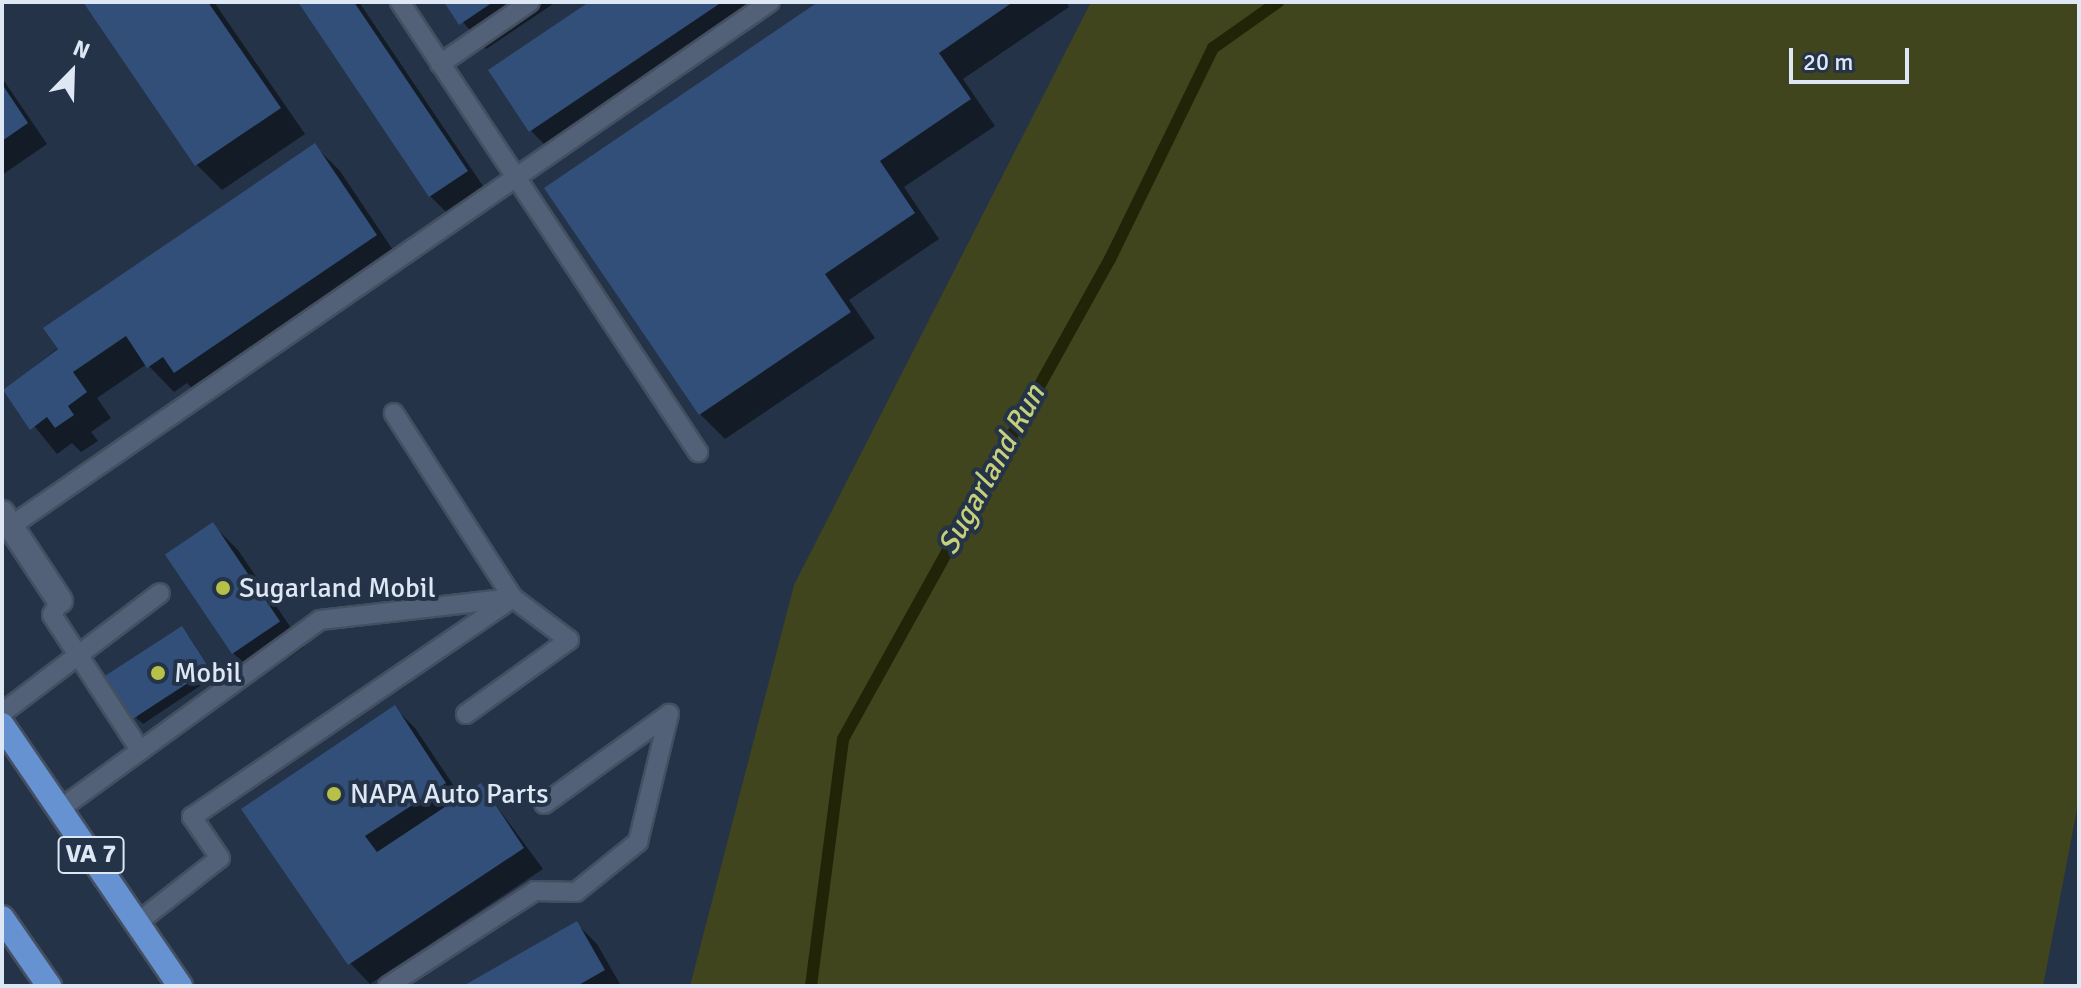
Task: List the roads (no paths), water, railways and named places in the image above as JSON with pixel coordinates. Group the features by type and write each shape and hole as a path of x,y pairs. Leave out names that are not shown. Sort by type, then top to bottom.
{"highway":[{"name":"VA 7","path":"2,725 180,986"},
{"path":"2,918 49,986"}],"street":[{"path":"5,524 60,601"}],"lane":[{"path":"400,2 513,179 698,452"},
{"path":"440,64 530,2"},
{"path":"5,524 770,2"},
{"path":"394,413 513,598 569,640 466,714"},
{"path":"2,713 160,593"},
{"path":"60,809 320,620 513,598"},
{"path":"137,923 220,858 192,817 513,598"},
{"path":"60,601 52,615 140,750"},
{"path":"388,986 535,891 576,892 638,842 669,714 544,804"}],"waterway":[{"name":"Sugarland Run","path":"811,986 843,739 1110,259 1213,48 1278,2"}],"place":[{"name":"Sugarland Mobil","path":"223,588"},
{"name":"Mobil","path":"158,673"},
{"name":"NAPA Auto Parts","path":"334,794"}]}
